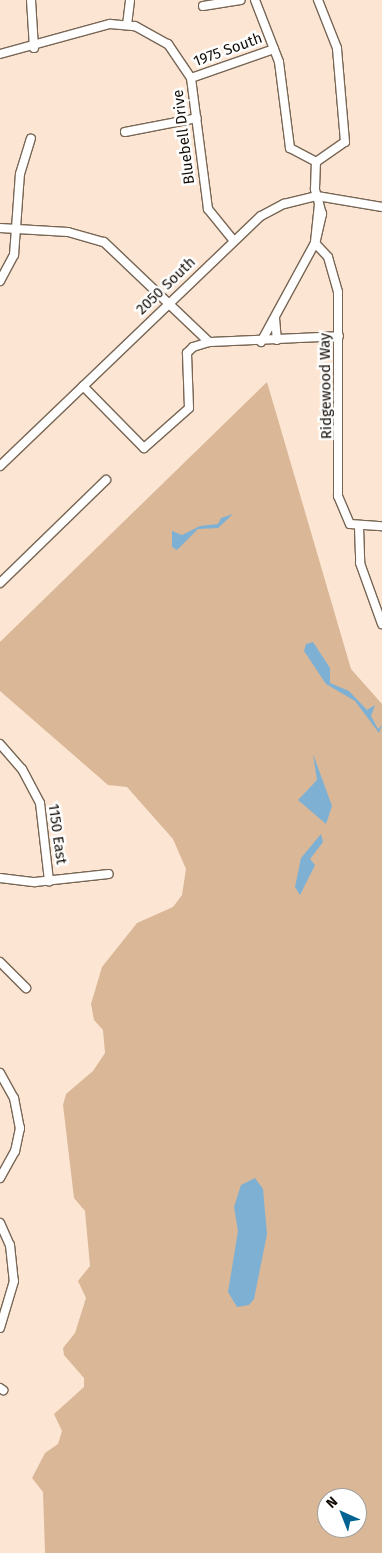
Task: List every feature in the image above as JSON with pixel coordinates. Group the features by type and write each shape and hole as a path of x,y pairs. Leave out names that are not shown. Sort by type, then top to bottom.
{"street":[{"path":"31,0 34,48"},
{"path":"0,54 34,48 101,26 127,24 130,0"},
{"path":"203,6 241,0"},
{"path":"255,0 274,49 290,148 316,162"},
{"path":"316,162 345,142 337,48 318,0"},
{"name":"Bluebell Drive","path":"127,24 168,44 191,78 206,201 216,223 233,240"},
{"name":"1975 South","path":"191,78 274,49"},
{"path":"124,132 197,118"},
{"path":"0,281 14,255 20,174 31,139"},
{"path":"261,342 321,230 316,162"},
{"name":"2050 South","path":"0,466 233,240 272,209 318,200 382,207"},
{"path":"0,228 81,234 104,242 209,342"},
{"name":"Ridgewood Way","path":"315,241 328,257 338,292 335,307 339,336 337,488 347,521 359,527"},
{"path":"275,318 277,340"},
{"path":"83,386 144,448 189,408 187,353 209,342 261,342 339,336"},
{"path":"0,582 106,480"},
{"path":"382,526 359,527 360,563 382,624"},
{"name":"1150 East","path":"0,744 22,769 40,803 49,881"},
{"path":"0,878 49,881 109,874"},
{"path":"0,962 26,988"},
{"path":"0,1073 14,1098 20,1128 15,1151 0,1178"},
{"path":"0,1222 10,1245 14,1281 0,1328"}],"shaded area":[{"path":"267,382 351,669 382,704 382,1553 45,1553 43,1492 32,1478 45,1453 58,1444 62,1431 54,1414 84,1387 84,1378 64,1355 63,1348 75,1333 86,1298 78,1281 90,1266 85,1211 74,1198 63,1105 66,1094 93,1071 105,1053 103,1030 94,1020 91,1004 102,967 137,923 173,907 182,895 186,869 173,839 127,787 108,785 0,691 0,642"}],"water":[{"path":"233,514 218,528 198,529 177,550 172,547 172,531 182,535 200,526 218,524 221,518"},
{"path":"313,642 330,668 330,683 349,691 367,710 375,705 371,716 378,729 382,725 379,733 355,701 326,684 304,651 306,644"},
{"path":"313,754 332,806 326,824 298,800 317,780"},
{"path":"321,834 323,842 310,859 315,865 300,895 295,887 301,858"},
{"path":"255,1178 263,1189 267,1234 254,1299 249,1305 237,1307 228,1292 238,1231 234,1207 241,1185"}]}
